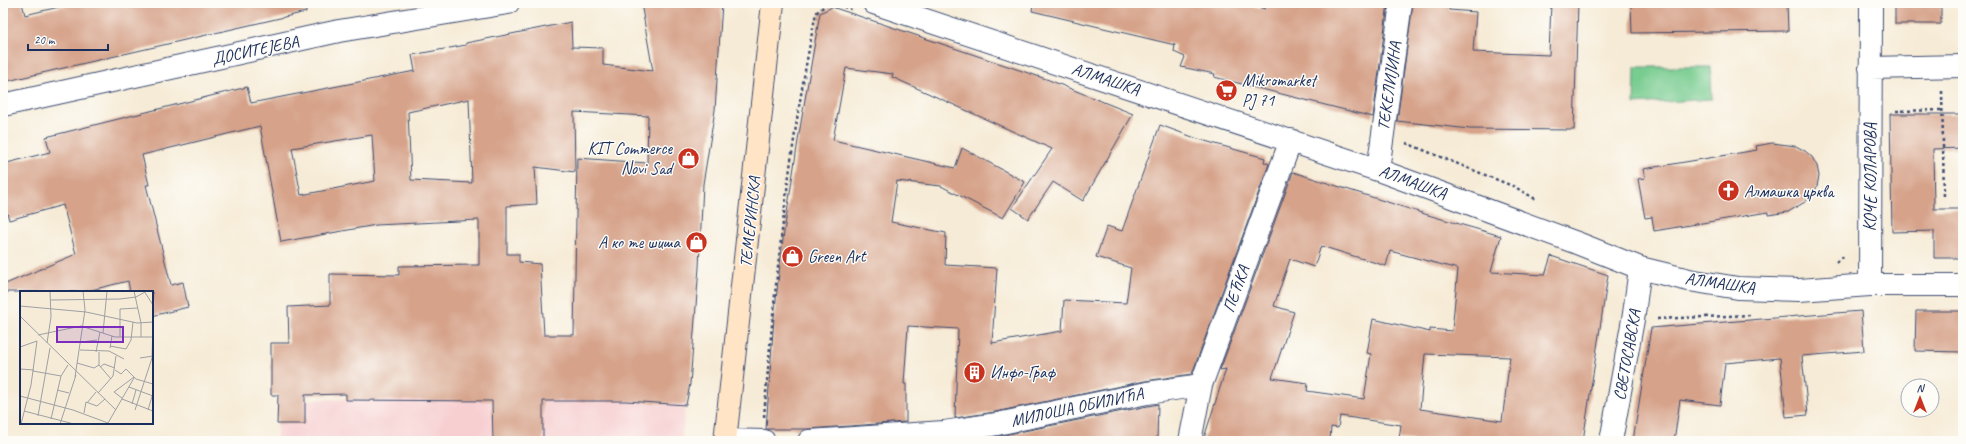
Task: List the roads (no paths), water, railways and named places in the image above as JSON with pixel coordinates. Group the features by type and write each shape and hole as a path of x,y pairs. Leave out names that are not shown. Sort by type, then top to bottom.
{"main road":[{"name":"ТЕМЕРИНСКА","path":"725,441 773,3"}],"street":[{"name":"ДОСИТЕЈЕВА","path":"3,105 339,31 508,3"},
{"name":"АЛМАШКА","path":"874,3 1378,170 1577,243 1640,268 1689,280 1738,288 1799,290 1870,285 1963,284"},
{"name":"ТЕКЕЛИЈИНА","path":"1378,170 1401,3"},
{"name":"КОЧЕ КОЛАРОВА","path":"1870,285 1871,3"},
{"path":"1870,68 1963,66"},
{"name":"ПЕЋКА","path":"1190,441 1201,385 1291,140"},
{"name":"СВЕТОСАВСКА","path":"1612,441 1634,314 1640,268"},
{"name":"МИЛОША ОБИЛИЋА","path":"809,441 944,432 997,424 1147,393 1201,385"},
{"path":"725,441 763,441"}],"place":[{"name":"Mikromarket PJ 71","path":"1226,90"},
{"name":"KIT Commerce Novi Sad","path":"688,158"},
{"name":"Алмашка црква","path":"1728,191"},
{"name":"А ко те шиша","path":"696,242"},
{"name":"Green Art","path":"793,256"},
{"name":"Инфо-Граф","path":"974,372"}]}
